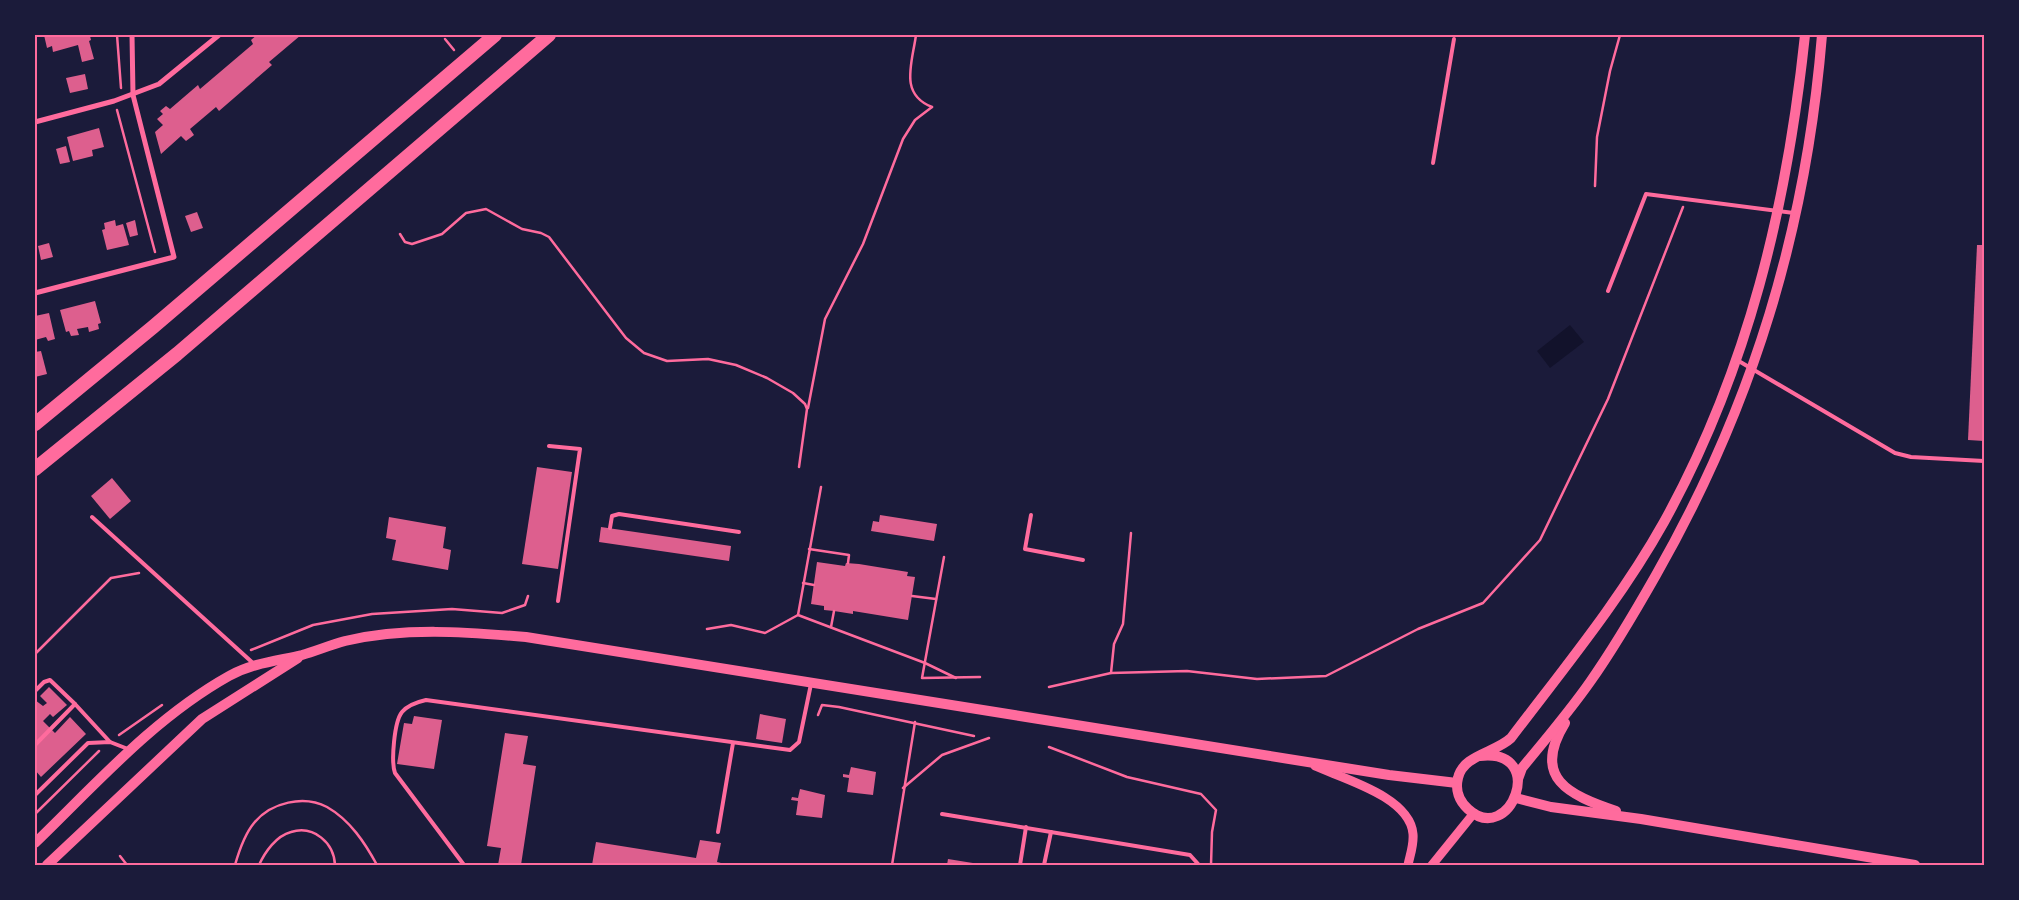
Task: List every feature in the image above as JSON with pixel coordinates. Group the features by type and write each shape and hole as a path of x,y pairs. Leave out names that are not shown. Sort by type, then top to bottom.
{"highway":[{"path":"35,424 146,334 495,35"},
{"path":"35,469 177,354 549,35"}],"main road":[{"path":"1590,682 1522,768 1518,779 1516,798 1510,807 1502,813 1492,816 1474,813 1461,800 1457,783 1464,766 1502,746 1511,738 1601,621 1664,523 1711,428 1737,360 1765,271 1779,211 1798,106 1805,35"},
{"path":"1641,819 1578,797 1564,787 1555,773 1552,753 1555,738 1640,604 1690,513 1727,434 1753,369 1781,278 1796,214 1812,126 1822,35"},
{"path":"35,843 130,750 167,718 230,675 254,664 303,655 345,641 382,635 436,632 484,633 526,637 1389,775 1457,783"},
{"path":"48,865 202,719 303,655"},
{"path":"1480,756 1500,757 1514,770 1518,779"},
{"path":"1516,798 1551,806 1641,819 1915,865"}],"street":[{"path":"35,293 174,256 133,95 132,35"},
{"path":"35,122 114,101 159,84 219,35"},
{"path":"1308,762 1384,797 1399,807 1408,819 1413,833 1408,865"},
{"path":"1432,865 1474,813"}],"lane":[{"path":"1434,163 1454,39"},
{"path":"1608,291 1646,194 1796,214"},
{"path":"1737,360 1895,453 1911,457 1984,461"},
{"path":"549,446 580,450 558,601"},
{"path":"610,528 612,516 619,514 739,532"},
{"path":"1032,515 1026,549 1083,560"},
{"path":"92,518 148,571 254,664"},
{"path":"35,691 44,682 50,680 110,742"},
{"path":"464,865 395,773 392,765 398,718 403,711 415,702 426,700 790,750 799,742 812,682"},
{"path":"35,745 75,704"},
{"path":"35,795 88,743 110,742 130,750"},
{"path":"718,832 733,743"},
{"path":"942,814 1190,855 1199,865"},
{"path":"1020,865 1026,827"},
{"path":"1044,865 1051,832"}],"path":[{"path":"117,35 121,95 114,101 157,261"},
{"path":"799,467 807,409 825,319 863,244 903,138 915,120 932,107 916,99 910,84 916,35"},
{"path":"1595,186 1597,137 1620,35"},
{"path":"445,39 454,50"},
{"path":"1049,687 1111,672 1187,671 1257,679 1326,676 1418,629 1482,603 1540,540 1608,399 1686,199"},
{"path":"400,234 405,242 416,244 442,234 466,213 479,209 490,210 522,229 541,232 549,238 626,338 644,352 667,361 708,359 736,365 788,389 800,399 807,409"},
{"path":"798,615 821,487"},
{"path":"1111,672 1114,644 1124,624 1132,533"},
{"path":"809,549 849,555 848,563"},
{"path":"944,556 922,678 980,677"},
{"path":"35,654 111,578 148,571"},
{"path":"803,583 814,585"},
{"path":"912,596 936,600"},
{"path":"831,627 834,611"},
{"path":"708,629 731,625 765,632 798,615 924,662 956,678"},
{"path":"818,715 822,705 938,725 974,736"},
{"path":"892,865 915,722"},
{"path":"903,788 942,755 990,738"},
{"path":"1049,747 1128,776 1202,794 1216,810 1212,832 1210,865"},
{"path":"35,814 100,750"},
{"path":"235,865 240,849 254,822 273,808 293,800 327,807 342,818 358,833 377,865"},
{"path":"259,865 276,840 292,831 311,832 323,838 331,848 335,865"},
{"path":"120,856 127,865"}],"shaded area":[{"path":"1570,325 1584,342 1550,368 1537,351"}],"building":[{"path":"44,35 90,36 91,40 89,41 94,59 82,62 78,45 53,52 52,46 47,48"},
{"path":"257,35 301,35 269,62 272,65 219,111 216,107 190,129 194,135 186,141 181,136 161,154 155,132 163,125 157,119 163,114 160,111 166,106 170,109 198,85 200,89 253,44 251,40"},
{"path":"85,74 88,89 70,93 66,78"},
{"path":"99,128 104,147 92,150 93,156 73,161 67,137"},
{"path":"66,146 70,162 60,164 56,149"},
{"path":"197,212 203,228 191,232 185,216"},
{"path":"115,220 116,226 123,224 129,245 107,250 102,230 105,229 104,223"},
{"path":"135,220 138,235 130,237 126,223"},
{"path":"49,243 53,257 41,260 38,246"},
{"path":"1977,245 1984,245 1984,441 1968,440"},
{"path":"95,301 101,323 98,324 99,329 89,332 88,327 77,329 79,335 71,336 69,331 66,332 60,310"},
{"path":"49,313 55,339 48,341 46,337 35,340 35,316"},
{"path":"41,351 47,374 35,377 35,352"},
{"path":"537,467 572,472 558,569 522,564"},
{"path":"112,478 131,501 110,519 91,496"},
{"path":"880,515 937,524 934,541 871,531 873,521 879,522"},
{"path":"389,517 446,527 443,548 451,550 448,570 392,560 396,540 386,538"},
{"path":"601,527 731,546 729,561 599,542"},
{"path":"817,562 845,566 846,563 859,564 908,572 907,576 915,577 908,620 853,611 853,614 824,610 824,606 811,604"},
{"path":"49,687 67,705 53,717 50,714 43,721 55,733 70,717 86,734 41,777 35,770 35,752 37,750 35,748 35,700 43,706 47,703 40,696"},
{"path":"760,714 786,719 782,743 756,739"},
{"path":"414,716 442,720 434,769 397,764 404,723 412,724"},
{"path":"505,733 528,736 523,764 536,766 521,865 498,865 501,848 487,846"},
{"path":"851,767 876,772 873,795 847,792 849,778 843,777 843,774 849,775"},
{"path":"800,789 825,795 822,818 796,815 798,801 791,800 792,797 798,798"},
{"path":"700,840 721,843 717,862 729,865 592,865 596,842 696,858"},
{"path":"948,859 979,864 979,865 947,865"}]}
